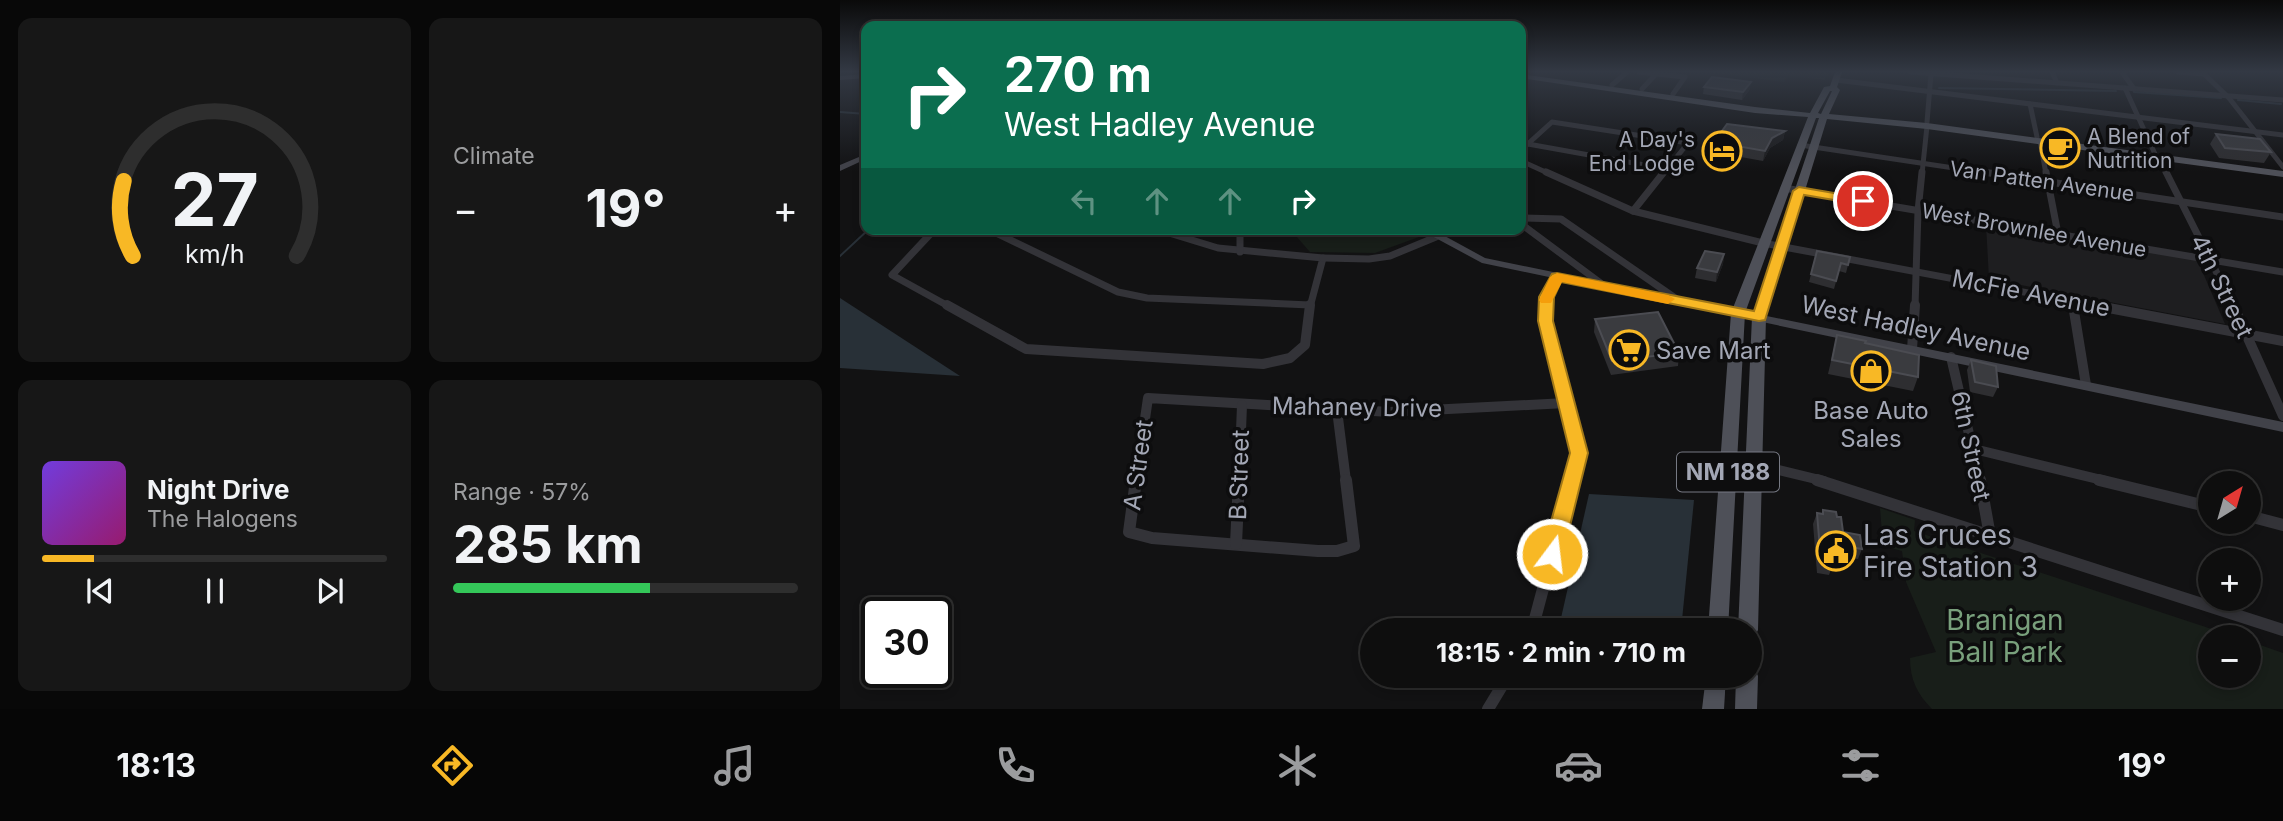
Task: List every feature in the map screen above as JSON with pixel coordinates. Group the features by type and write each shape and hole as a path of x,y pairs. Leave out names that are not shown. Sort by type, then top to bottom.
{"main road":[{"path":"1744,105 1794,112 1805,109 1817,117 1927,124"},
{"path":"1748,105 1794,112 1831,122 1846,119"},
{"path":"1817,117 1821,105"},
{"path":"1817,117 1826,105"},
{"path":"1836,105 1840,109 1868,117"},
{"path":"1817,117 1868,117 2283,171"},
{"name":"NM 188","path":"1719,618 1738,313 1800,145 1817,117"},
{"name":"NM 188","path":"1748,618 1759,317 1814,147 1817,117"},
{"path":"1713,709 1715,688"},
{"path":"1746,709 1747,688"}],"street":[{"path":"1912,349 1918,271 1918,211 1925,163 1929,105"},
{"path":"2030,105 2059,234"},
{"path":"2039,105 2283,135"},
{"name":"4th Street","path":"2131,105 2247,334 2283,416"},
{"path":"2233,105 2283,171"},
{"path":"1528,144 1552,121 1688,143 1633,211"},
{"path":"1528,144 1667,169"},
{"name":"Van Patten Avenue","path":"1800,145 2283,217"},
{"path":"840,168 861,158"},
{"name":"McFie Avenue","path":"1526,163 1633,211 1763,243 2283,341"},
{"name":"West Brownlee Avenue","path":"1784,188 2283,272"},
{"path":"1526,218 1561,219 1681,302"},
{"path":"1526,228 1606,287"},
{"path":"930,235 892,275 1026,349 1263,364 1290,358 1305,345 1310,305 1323,258"},
{"path":"1000,235 1118,292 1147,298 1310,305"},
{"path":"1170,235 1185,241 1240,252 1369,259 1390,256 1436,237"},
{"path":"1240,235 1240,252"},
{"name":"West Hadley Avenue","path":"1433,235 1482,260 1557,277 2283,427"},
{"path":"1535,618 1579,453 1545,321 1546,297 1557,277"},
{"path":"2071,301 2086,385"},
{"name":"6th Street","path":"1951,357 1974,449 1990,536"},
{"name":"Mahaney Drive","path":"1148,398 1390,412 1566,403"},
{"name":"A Street","path":"1148,398 1129,532 1152,538 1236,544"},
{"name":"B Street","path":"1236,544 1242,405"},
{"path":"1236,544 1318,551 1337,551 1354,546 1337,410"},
{"path":"1974,449 2198,504"},
{"path":"1753,464 1839,485 2283,629"},
{"path":"2261,519 2283,525"},
{"path":"1488,709 1501,688"}],"shaded area":[{"path":"1986,224 2197,259 2225,324 1989,279"},
{"path":"840,298 960,376 840,368"},
{"path":"1589,494 1694,500 1682,618 1561,618"}],"green space":[{"path":"1295,235 1419,237 1375,253 1310,252"},
{"name":"Branigan Ball Park","path":"1880,508 1915,520 1914,531 2200,625 2198,688 2261,688 2261,645 2283,653 2283,709 1932,709 1915,686 1910,658 1936,652 1906,582 1902,551 1883,546"}],"building":[{"path":"1727,124 1785,131 1772,138 1765,151 1714,142"},
{"path":"2216,134 2260,139 2271,152 2225,148"},
{"path":"1705,251 1724,254 1717,272 1697,268"},
{"path":"1817,251 1850,257 1848,265 1841,263 1836,281 1811,274"},
{"name":"Save Mart","path":"1658,312 1679,353 1612,361 1595,319"},
{"path":"1837,335 1919,355 1918,377 1832,360"},
{"path":"1971,360 1996,366 1998,387 1975,382"},
{"path":"1823,510 1836,512 1837,517 1841,517 1843,532 1860,535 1862,549 1844,546 1845,552 1832,550 1833,564 1821,562 1817,513 1823,514"}],"waterway":[{"path":"840,112 861,114"},
{"path":"840,256 863,235"}],"slow traffic":[{"path":"1546,300 1557,277 1668,299"}],"place":[{"name":"A Blend of Nutrition","path":"2060,148"},
{"name":"A Day's End Lodge","path":"1722,151"},
{"name":"Save Mart","path":"1629,350"},
{"name":"Base Auto Sales","path":"1871,371"},
{"name":"Las Cruces Fire Station 3","path":"1836,551"}],"route":[{"path":"1552,554 1579,453 1545,321 1546,297 1557,277 1759,317 1799,191 1863,201"}]}
